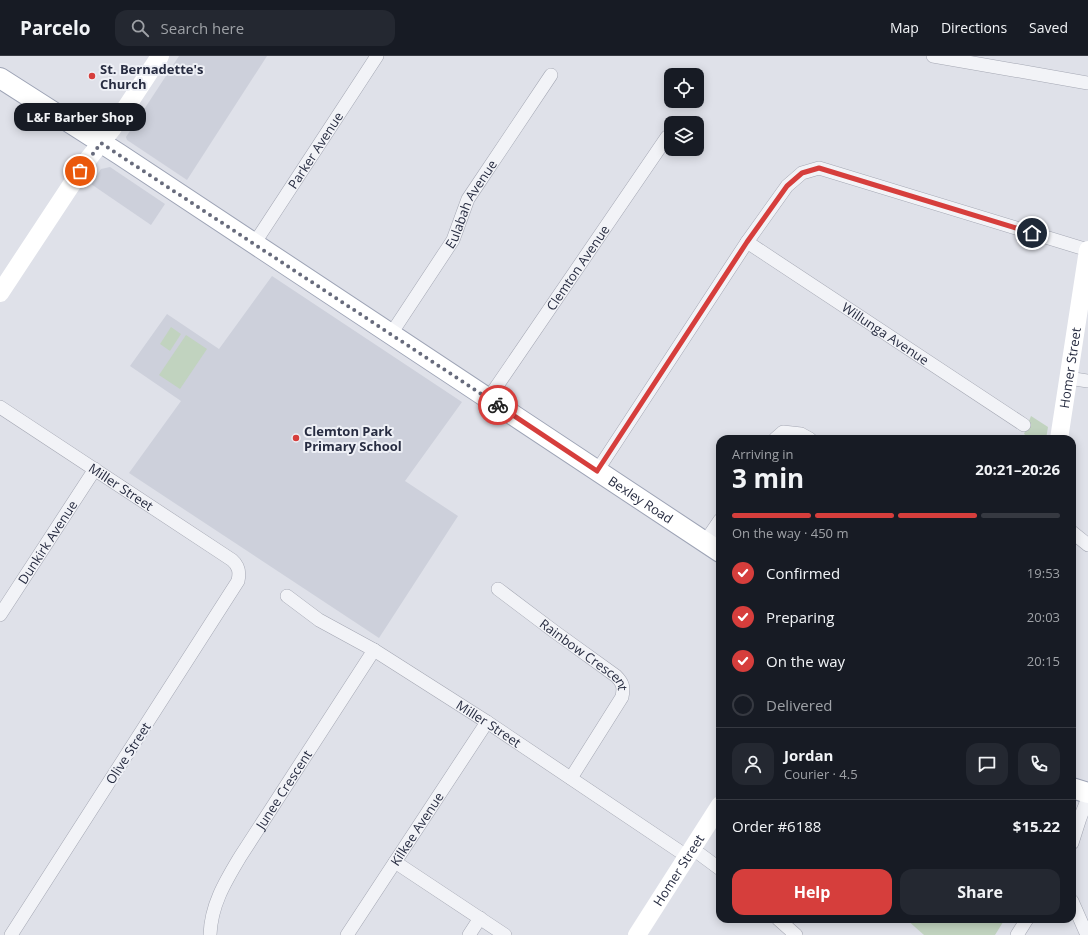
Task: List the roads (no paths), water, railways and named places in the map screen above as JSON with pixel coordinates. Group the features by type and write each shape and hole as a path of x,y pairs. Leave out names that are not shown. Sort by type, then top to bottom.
{"main road":[{"name":"Bexley Road","path":"0,78 713,547"},
{"path":"1076,789 1088,793"}],"street":[{"path":"0,293 89,158 112,129 160,56"},
{"name":"Parker Avenue","path":"254,244 377,56"},
{"path":"933,56 977,60 1088,83"},
{"name":"Eulabah Avenue","path":"391,334 454,240 468,199 551,74"},
{"name":"Clemton Avenue","path":"488,399 664,141"},
{"path":"597,471 747,242 787,186 802,173 819,168 1088,250"},
{"name":"Willunga Avenue","path":"747,242 1024,425"},
{"name":"Homer Street","path":"1060,435 1088,250"},
{"path":"1068,378 1088,381"},
{"name":"Miller Street","path":"0,407 232,560 239,570"},
{"path":"780,435 783,432 803,435"},
{"name":"Dunkirk Avenue","path":"0,615 95,469"},
{"path":"713,547 716,535"},
{"path":"1076,535 1088,545"},
{"name":"Olive Street","path":"11,935 238,581 239,570"},
{"name":"Rainbow Crescent","path":"498,588 616,676 624,688 622,697 571,778"},
{"name":"Miller Street","path":"287,596 319,620 374,650 571,778 690,853 716,867"},
{"name":"Junee Crescent","path":"210,935 210,924 214,906 223,886 244,850 374,650"},
{"name":"Kilkee Avenue","path":"347,935 487,722"},
{"path":"1076,831 1088,798"},
{"name":"Homer Street","path":"637,935 716,811"},
{"path":"1076,838 1088,820"},
{"path":"395,862 505,935"},
{"path":"1076,909 1087,935"},
{"path":"469,935 480,918"},
{"path":"782,923 796,935"},
{"path":"1017,935 1024,923"},
{"path":"0,932 4,935"}],"place":[{"name":"St. Bernadette's Church","path":"92,76"},
{"name":"L&F Barber Shop","path":"80,171"},
{"name":"Clemton Park Primary School","path":"296,438"}]}
